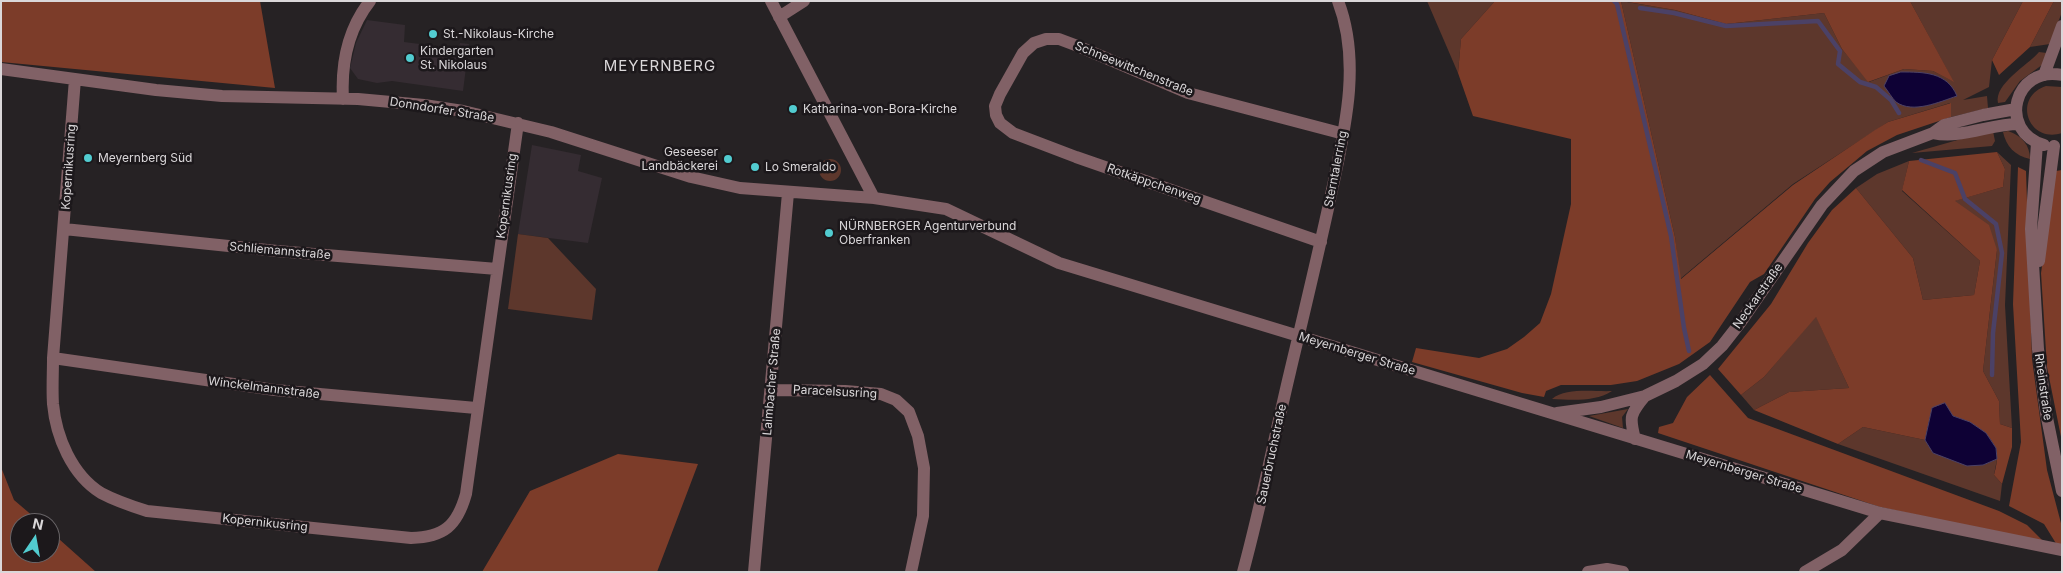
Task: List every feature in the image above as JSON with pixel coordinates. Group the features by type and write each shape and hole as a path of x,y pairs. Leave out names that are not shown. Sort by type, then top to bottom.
{"street":[{"path":"343,99 342,79 346,49 352,32 370,1"},
{"path":"771,1 874,198"},
{"path":"779,17 804,1"},
{"name":"Sterntalerring","path":"1299,336 1344,134 1350,84 1349,55 1344,16 1338,1"},
{"path":"2044,75 2062,26"},
{"name":"Schneewittchenstraße","path":"996,114 995,106 1000,94 1023,52 1034,43 1046,39 1059,40 1075,45 1188,93 1344,134"},
{"name":"Donndorfer Straße","path":"1,68 75,79 222,96 343,99 424,105 518,123 691,177 740,188 874,198"},
{"path":"2058,146 2037,143 2026,135 2019,124 2016,109 2018,97 2024,86 2032,79 2044,75 2062,75"},
{"name":"Kopernikusring","path":"75,79 54,358 53,404 62,442 70,461 83,477 100,492 122,503 148,511 411,538 430,537 444,530 462,508 466,494 476,408 518,123"},
{"name":"Neckarstraße","path":"1554,413 1601,407 1645,396 1676,382 1703,364 1722,346 1822,205 1854,171 1883,152 1933,133 1944,125 1982,115 2016,109"},
{"name":"Rotkäppchenweg","path":"996,114 1000,123 1013,133 1076,157 1321,242"},
{"name":"Neckarstraße","path":"1933,133 1947,136 2008,124 2019,124"},
{"name":"Rheinstraße","path":"2037,143 2031,229 2038,349 2046,413 2062,491"},
{"name":"Rheinstraße","path":"2034,283 2058,146"},
{"name":"Laimbacher Straße","path":"754,572 788,192"},
{"name":"Meyernberger Straße","path":"874,198 946,209 1059,263 1880,513 2061,550"},
{"name":"Schliemannstraße","path":"64,229 497,269"},
{"name":"Sauerbruchstraße","path":"1244,572 1299,336"},
{"name":"Winckelmannstraße","path":"54,358 275,390 476,408"},
{"name":"Paracelsusring","path":"771,390 845,391 881,394 896,400 909,412 918,436 924,468 922,516 911,572"},
{"path":"1635,439 1630,419 1633,411 1645,396"},
{"path":"1805,572 1842,550 1880,513"},
{"path":"1588,572 1607,569 1623,572"}],"shaded area":[{"path":"1,1 260,1 275,88 1,62"},
{"path":"1427,1 1495,1 1461,39 1458,73"},
{"path":"1495,1 1621,1 1675,237 1681,279 1793,185 1888,122 1951,103 1951,117 1897,135 1867,151 1830,182 1815,199 1764,274 1750,282 1710,342 1679,364 1637,381 1611,385 1561,385 1546,391 1544,397 1522,393 1412,362 1416,348 1479,358 1507,349 1540,323 1551,294 1571,204 1571,139 1473,116 1458,73 1461,39"},
{"path":"1621,1 1675,10 1726,24 1824,13 1842,49 1869,82 1904,69 1933,71 1953,81 1910,1 2023,1 1992,60 1989,87 1963,100 1987,96 1988,108 1951,117 1950,103 1888,122 1793,184 1680,279 1675,237"},
{"path":"1622,1 1910,1 1954,82 1933,71 1904,69 1868,82 1842,49 1824,13 1726,24 1675,10"},
{"path":"2023,1 2054,1 2030,47 1999,75 1992,60"},
{"path":"2054,1 2062,1 2062,12 2050,44 2030,47"},
{"name":"Kindergarten St. Nikolaus","path":"367,20 405,25 404,42 459,49 460,43 469,44 463,91 392,81 377,83 358,79 350,68 356,43"},
{"path":"2039,52 2047,53 2042,65 2020,81 2005,102 1998,103 1998,96 2006,82"},
{"path":"1901,72 1926,73 1941,78 1953,88 1957,96 1918,107 1910,107 1896,102 1884,86 1889,76"},
{"path":"2046,86 2062,87 2062,133 2050,135 2040,132 2028,118 2029,100 2036,92"},
{"path":"1993,131 1995,141 1992,146 1912,153 1968,137"},
{"path":"2008,131 2027,145 2030,159 2012,150 2006,142 2003,132"},
{"path":"532,145 581,155 578,171 602,178 588,243 518,234"},
{"path":"1997,152 2011,165 2005,305 2012,428 2000,424 1999,401 1983,371 1997,250 1954,201 2003,187 2005,169"},
{"path":"1997,152 2005,169 2003,187 1955,201 1989,225 1997,250 1983,371 1999,401 2000,424 2012,428 2012,447 2002,484 1994,475 1997,461 1995,447 1984,432 1968,422 1932,408 1925,440 1863,427 1838,444 1754,410 1789,392 1849,388 1816,317 1764,377 1741,395 1718,369 1771,304 1808,243 1832,210 1856,188 1913,258 1923,300 1974,295 1980,261 1902,190 1909,161"},
{"path":"830,159 838,162 841,170 838,178 830,181 822,178 819,170 822,162"},
{"path":"1909,161 1902,191 1980,261 1974,295 1923,300 1913,258 1856,188 1877,174"},
{"path":"2018,167 2026,171 2032,359 2047,470 2062,527 2062,545 2057,545 2044,524 2009,506 2021,442 2013,304"},
{"path":"2062,170 2062,442 2047,367 2041,273 2056,171"},
{"path":"518,234 548,238 596,289 592,320 508,309"},
{"path":"1816,316 1849,388 1789,392 1754,410 1741,395 1764,377"},
{"path":"1710,375 1748,418 1999,511 2027,525 2045,543 1880,507 1658,433 1659,427 1673,423 1687,397"},
{"path":"1573,391 1612,391 1591,399 1552,399 1558,395"},
{"path":"1945,403 1953,416 1970,422 1986,433 1996,448 1997,459 1983,465 1967,466 1933,453 1925,440 1932,408"},
{"path":"1628,409 1622,417 1623,428 1589,416"},
{"path":"1863,427 1925,440 1933,453 1983,465 1997,459 1994,475 2002,484 2000,501 1838,444"},
{"path":"618,454 698,464 657,572 482,572 530,491"},
{"path":"1,467 14,500 29,513 10,513 10,563 60,563 60,540 96,572 1,572"}],"waterway":[{"path":"1614,1 1617,4 1671,236 1689,351"},
{"path":"1640,8 1674,13 1726,26 1818,21 1840,51 1838,64 1860,82 1876,87 1891,100 1899,113"},
{"path":"1921,160 1955,173 1965,199 1996,224 2002,253 1993,333 1992,375"}],"place":[{"name":"St.-Nikolaus-Kirche","path":"433,34"},
{"name":"Kindergarten St. Nikolaus","path":"410,58"},
{"name":"Katharina-von-Bora-Kirche","path":"793,109"},
{"name":"Meyernberg Süd","path":"88,158"},
{"name":"Geseeser Landbäckerei","path":"728,159"},
{"name":"Lo Smeraldo","path":"755,167"},
{"name":"NÜRNBERGER Agenturverbund Oberfranken","path":"829,233"}],"district":[{"name":"MEYERNBERG","path":"660,66"}]}
